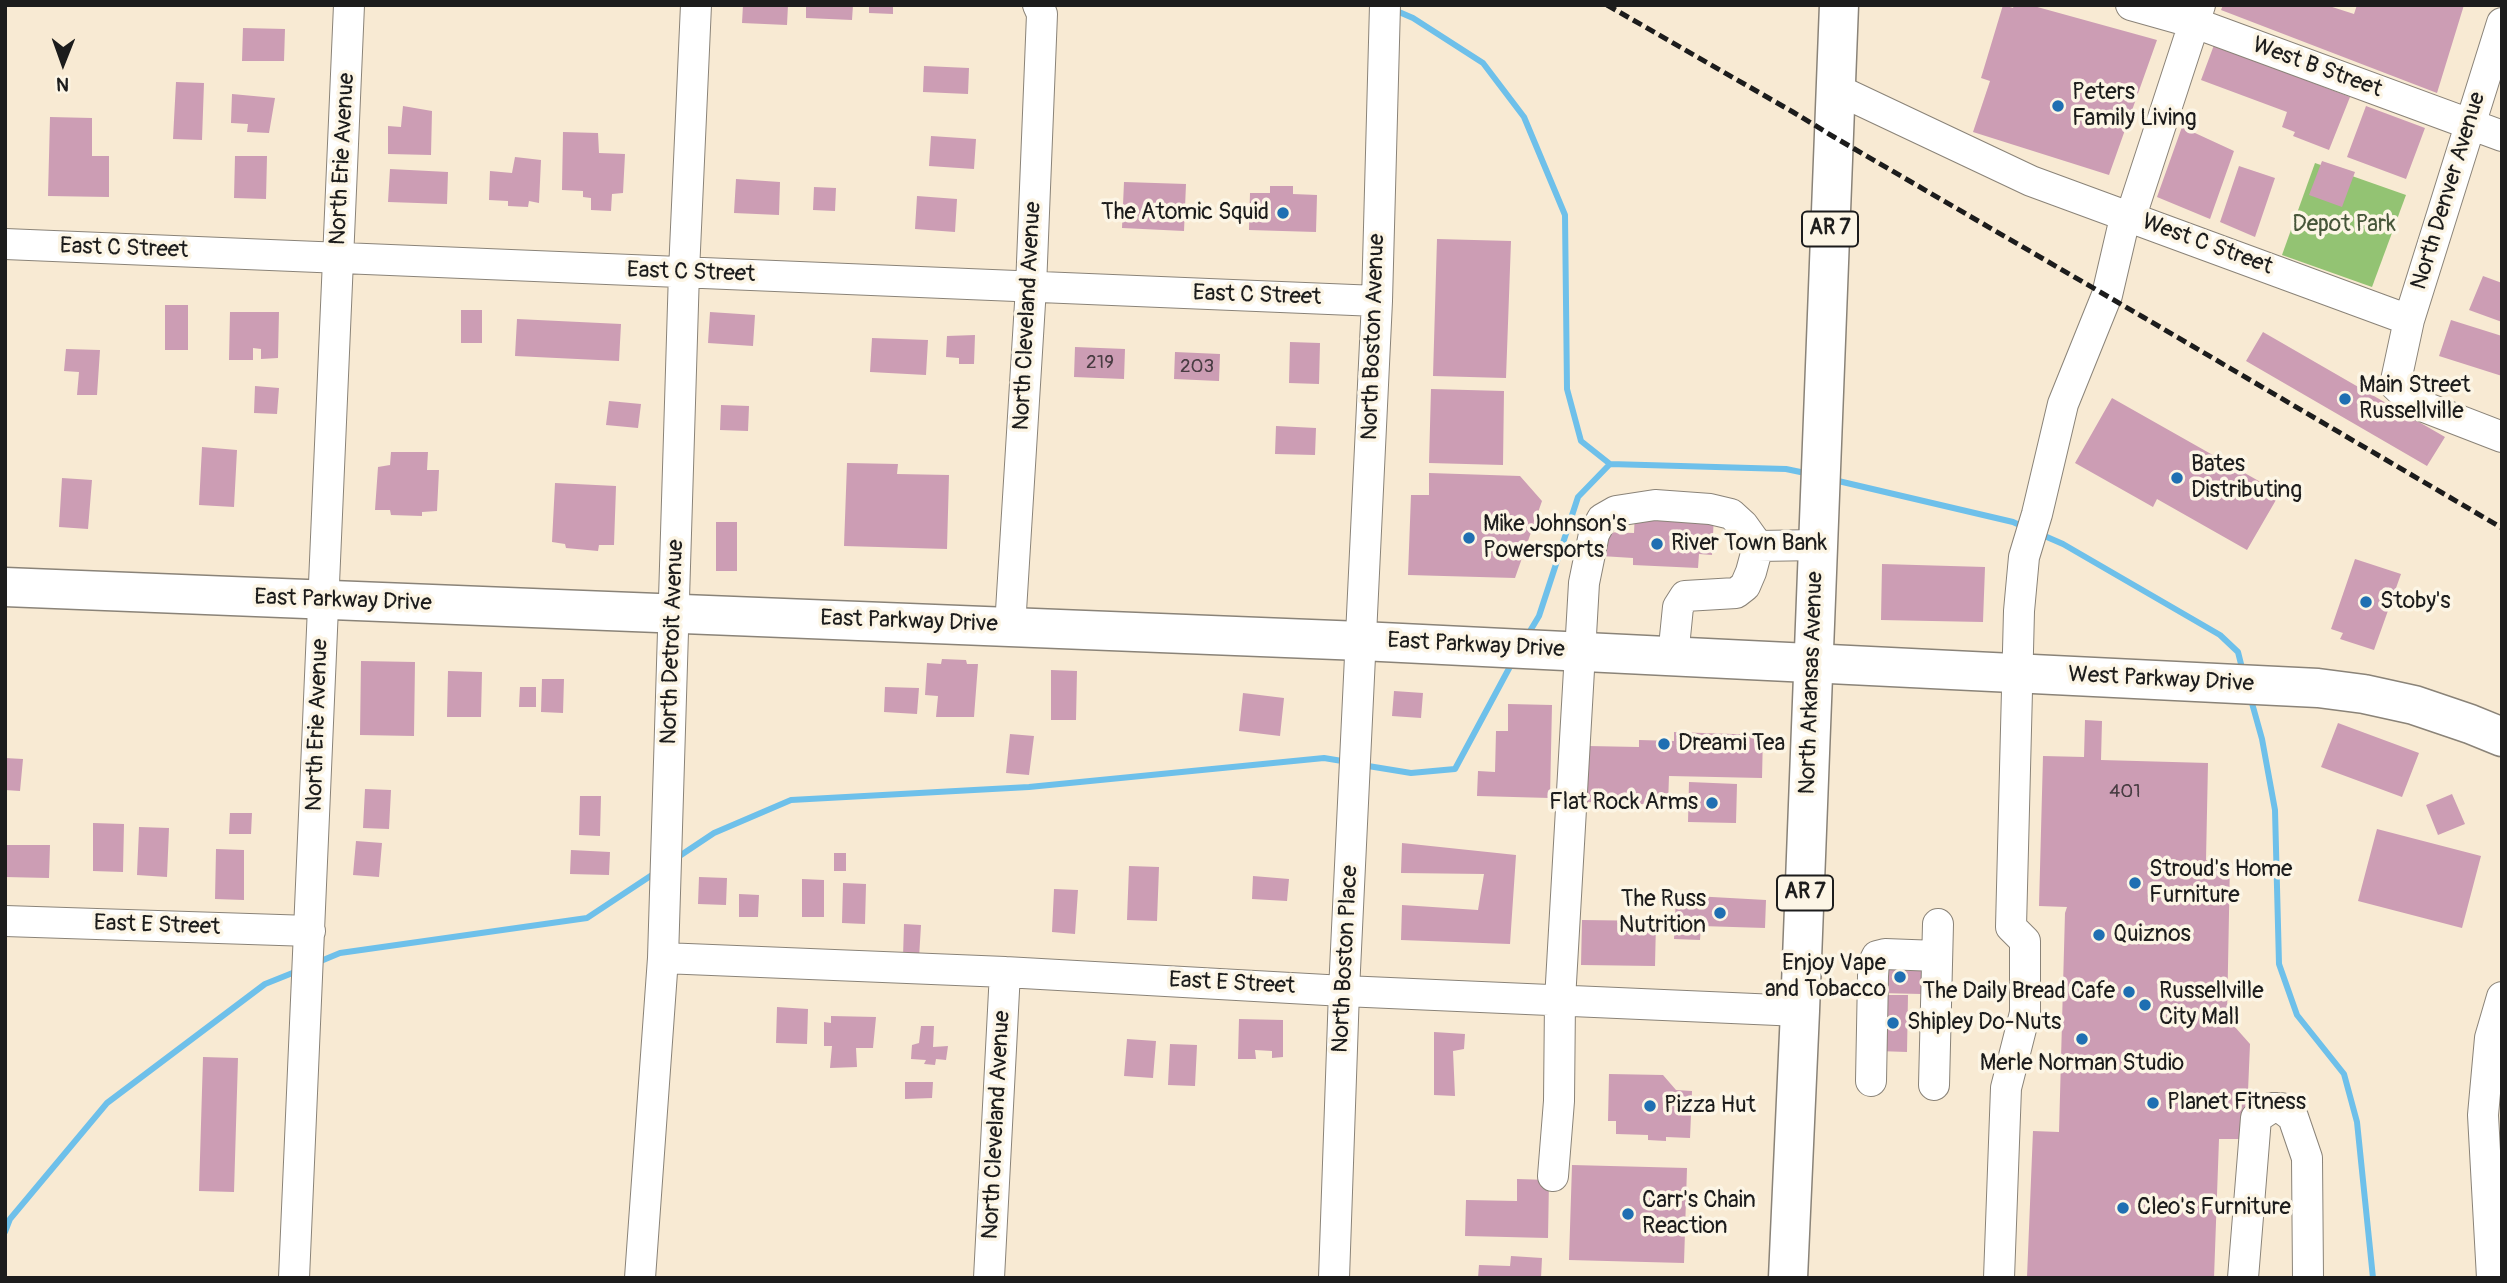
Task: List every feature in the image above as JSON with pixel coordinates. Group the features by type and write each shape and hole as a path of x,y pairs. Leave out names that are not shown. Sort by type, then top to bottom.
{"main road":[{"name":"North Arkansas Avenue","path":"1788,1278 1839,5"},
{"name":"East Parkway Drive","path":"5,587 1010,626 1562,650 1813,664"},
{"name":"West Parkway Drive","path":"1813,664 2318,688 2402,702 2470,723 2502,737"}],"street":[{"name":"North Erie Avenue","path":"294,1278 349,5"},
{"name":"North Detroit Avenue","path":"640,1278 663,958 684,272 696,5"},
{"name":"North Cleveland Avenue","path":"1010,626 1031,287 1041,14 1038,5"},
{"name":"West B Street","path":"2131,5 2198,14 2502,136"},
{"path":"1999,1278 2006,1088 2025,1013 2025,940 2011,927 2019,611 2024,557 2063,404 2107,295 2124,222 2131,216 2198,14"},
{"name":"North Boston Avenue","path":"1361,641 1377,301 1385,20"},
{"name":"North Denver Avenue","path":"2409,320 2502,23"},
{"name":"West C Street","path":"1836,89 2031,181 2409,320"},
{"name":"East C Street","path":"5,244 1377,301"},
{"path":"2409,320 2395,385 2414,403 2502,437"},
{"path":"1553,1176 1559,1101 1562,650 1584,583 1594,534 1602,519 1616,511 1655,505 1710,509 1731,514 1744,526 1758,546"},
{"path":"1758,546 1818,527"},
{"path":"1673,657 1678,607 1685,596 1736,593 1745,586 1758,546"},
{"name":"North Boston Place","path":"1334,1278 1344,990 1361,641"},
{"name":"East E Street","path":"5,921 309,938"},
{"path":"1934,1085 1938,924"},
{"path":"1871,1082 1873,976 1877,956 1937,956"},
{"name":"East E Street","path":"663,958 1800,1011"},
{"name":"North Cleveland Avenue","path":"989,1278 1005,972"},
{"path":"2492,1278 2483,1115 2502,997"},
{"path":"2244,1278 2256,1118 2271,1108 2281,1108 2292,1117 2307,1158 2308,1278"}],"green space":[{"name":"Depot Park","path":"2315,163 2406,195 2372,287 2282,255"}],"building":[{"path":"743,5 788,5 787,25 742,23"},
{"path":"806,5 853,5 852,20 806,18"},
{"path":"869,5 893,5 893,14 869,13"},
{"name":"Peters Family Living","path":"2003,5 2013,8 2014,5 2030,5 2157,40 2109,175 1973,132 1990,81 1981,78"},
{"path":"2223,5 2326,5 2354,14 2357,5 2464,5 2437,93 2221,10"},
{"path":"243,28 285,29 284,61 242,61"},
{"path":"2214,45 2350,97 2329,150 2293,136 2295,132 2282,127 2287,112 2201,80"},
{"path":"924,66 969,68 968,94 923,92"},
{"path":"176,82 204,83 202,140 173,139"},
{"path":"232,94 275,98 269,133 247,132 248,124 231,123"},
{"path":"403,106 432,111 431,155 388,154 388,126 401,127"},
{"path":"2366,106 2425,128 2406,179 2347,157"},
{"path":"50,117 92,118 92,156 109,156 109,197 48,196"},
{"path":"2182,127 2234,151 2210,219 2157,197"},
{"path":"563,132 598,133 599,153 625,154 623,193 612,194 611,211 591,210 591,198 583,197 583,191 562,190"},
{"path":"931,136 976,139 974,169 929,166"},
{"path":"235,156 267,156 266,199 234,198"},
{"path":"515,157 541,160 539,203 529,201 528,207 508,206 508,201 489,200 490,171 512,173"},
{"path":"2322,161 2355,172 2342,207 2309,195"},
{"path":"2239,166 2275,178 2255,237 2220,222"},
{"path":"390,169 448,172 447,204 388,202"},
{"path":"736,179 780,182 779,215 734,213"},
{"path":"1124,182 1186,184 1184,231 1122,228"},
{"name":"The Atomic Squid","path":"1270,186 1293,186 1293,194 1317,195 1316,232 1249,230 1250,193 1270,193"},
{"path":"814,187 836,188 835,211 813,210"},
{"path":"917,196 957,199 955,232 915,229"},
{"path":"1437,239 1511,241 1506,378 1433,376"},
{"path":"2483,276 2502,283 2502,322 2469,310"},
{"path":"165,305 188,305 188,350 165,350"},
{"path":"461,310 482,310 482,343 461,343"},
{"path":"230,312 279,312 278,358 261,359 261,349 253,348 253,360 229,360"},
{"path":"710,312 755,315 753,346 708,343"},
{"path":"517,319 621,324 619,361 515,356"},
{"path":"2451,320 2502,336 2502,376 2439,356"},
{"name":"Main Street Russellville","path":"2263,332 2445,437 2427,466 2246,361"},
{"path":"975,335 974,364 959,364 959,358 946,357 947,336"},
{"path":"872,338 928,340 926,375 870,372"},
{"path":"1290,342 1320,343 1319,384 1289,383"},
{"path":"1075,347 1125,349 1124,379 1074,377"},
{"path":"66,349 100,350 97,395 77,395 79,372 64,371"},
{"path":"1175,352 1220,354 1219,381 1174,379"},
{"path":"255,386 279,388 277,414 254,413"},
{"path":"1431,389 1504,391 1503,465 1429,463"},
{"name":"Bates Distributing","path":"2112,398 2280,493 2247,550 2157,499 2153,507 2075,463"},
{"path":"609,401 641,404 638,428 606,425"},
{"path":"721,405 749,406 748,431 720,430"},
{"path":"1276,426 1316,428 1315,455 1275,454"},
{"path":"202,447 237,450 234,507 199,505"},
{"path":"391,452 428,452 427,470 439,470 437,511 422,512 422,516 391,515 390,510 375,510 378,467 390,465"},
{"path":"847,463 898,464 897,474 949,475 947,549 844,546"},
{"name":"Mike Johnson's Powersports","path":"1429,473 1520,476 1542,501 1515,578 1408,575 1411,495 1429,495"},
{"path":"62,478 92,480 88,529 59,527"},
{"path":"555,483 616,486 614,545 599,545 598,551 566,548 565,544 552,542"},
{"name":"River Town Bank","path":"1635,511 1714,515 1712,555 1699,554 1698,568 1633,565 1633,558 1601,556 1603,532 1634,533"},
{"path":"716,522 737,522 737,571 716,571"},
{"name":"Stoby's","path":"2355,559 2401,574 2374,650 2340,639 2343,633 2331,629"},
{"path":"1882,564 1985,567 1983,622 1881,620"},
{"path":"942,659 966,660 967,664 978,664 974,717 936,717 938,696 925,695 927,663 941,664"},
{"path":"361,661 415,662 414,736 360,735"},
{"path":"1051,670 1077,671 1076,720 1051,720"},
{"path":"448,671 482,672 481,717 447,717"},
{"path":"542,679 564,679 563,713 541,712"},
{"path":"520,687 536,687 536,707 519,707"},
{"path":"885,687 919,688 917,714 884,712"},
{"path":"1394,691 1423,693 1421,718 1392,716"},
{"path":"1243,693 1284,698 1280,736 1239,731"},
{"path":"1508,704 1552,705 1550,798 1477,796 1478,771 1495,772 1496,731 1508,731"},
{"path":"2085,720 2102,721 2101,760 2208,763 2206,860 2230,861 2227,1018 2250,1044 2246,1139 2219,1139 2214,1278 2027,1277 2033,1131 2059,1132 2067,907 2039,906 2043,756 2084,757"},
{"path":"2338,723 2419,753 2402,797 2321,767"},
{"path":"1674,732 1763,735 1762,778 1669,776 1668,805 1586,802 1588,746 1639,747 1639,740 1674,741"},
{"path":"1010,734 1034,736 1029,775 1006,773"},
{"path":"5,758 23,759 20,791 5,790"},
{"name":"Flat Rock Arms","path":"1689,782 1737,784 1736,823 1688,822"},
{"path":"365,789 391,790 389,829 363,828"},
{"path":"2452,794 2465,824 2438,835 2426,805"},
{"path":"580,796 601,796 600,836 579,835"},
{"path":"230,813 252,813 251,834 229,834"},
{"path":"93,823 124,824 123,872 93,871"},
{"path":"139,827 169,828 167,877 137,875"},
{"path":"2377,829 2481,856 2462,928 2358,901"},
{"path":"356,841 382,843 379,877 353,875"},
{"path":"1402,843 1516,855 1510,944 1401,940 1402,905 1478,910 1484,874 1401,873"},
{"path":"5,845 50,845 49,878 5,877"},
{"path":"216,849 244,850 244,900 215,899"},
{"path":"571,850 610,852 609,875 570,874"},
{"path":"834,853 846,853 846,871 834,871"},
{"path":"1129,866 1159,867 1157,921 1127,920"},
{"path":"1253,876 1289,879 1287,901 1252,899"},
{"path":"699,877 727,878 726,905 698,904"},
{"path":"802,879 824,880 824,917 802,917"},
{"path":"843,883 866,884 865,924 842,923"},
{"path":"1054,889 1078,890 1075,934 1052,932"},
{"path":"739,894 759,895 758,917 739,917"},
{"name":"The Russ Nutrition","path":"1676,895 1766,900 1765,928 1701,926 1700,940 1674,939"},
{"path":"1582,920 1656,921 1655,966 1581,965"},
{"path":"904,924 921,925 919,958 903,957"},
{"name":"Enjoy Vape and Tobacco","path":"1879,959 1922,960 1921,994 1879,993"},
{"name":"Shipley Do-Nuts","path":"1878,995 1908,995 1907,1052 1878,1051"},
{"path":"777,1007 808,1009 807,1044 776,1043"},
{"path":"831,1016 876,1017 873,1048 856,1048 857,1067 830,1068 832,1046 824,1046 824,1022 831,1023"},
{"path":"1239,1019 1283,1020 1283,1057 1272,1058 1272,1051 1255,1050 1256,1059 1238,1059"},
{"path":"921,1026 934,1026 933,1047 948,1046 946,1060 936,1059 935,1065 924,1064 926,1060 911,1059 912,1045 919,1043"},
{"path":"1434,1032 1465,1034 1464,1049 1453,1051 1455,1096 1434,1095"},
{"path":"1127,1039 1156,1041 1153,1078 1124,1076"},
{"path":"1170,1044 1197,1045 1195,1086 1168,1085"},
{"path":"203,1057 238,1058 234,1192 199,1191"},
{"name":"Pizza Hut","path":"1609,1074 1663,1075 1676,1090 1692,1091 1690,1138 1666,1137 1666,1141 1648,1140 1648,1135 1616,1134 1616,1121 1608,1121"},
{"path":"905,1082 933,1082 932,1098 905,1099"},
{"name":"Carr's Chain Reaction","path":"1572,1165 1687,1168 1684,1263 1569,1260"},
{"path":"1517,1179 1549,1180 1548,1238 1465,1236 1466,1200 1517,1201"},
{"path":"1511,1256 1542,1258 1541,1278 1478,1278 1479,1265 1510,1266"}],"waterway":[{"path":"1392,9 1413,18 1483,63 1524,117 1565,215 1567,389 1581,441 1610,464 1786,469 1810,474"},
{"path":"1527,636 1539,616 1578,497 1610,464"},
{"path":"1834,480 2013,522 2024,527"},
{"path":"2040,534 2063,544 2220,635 2238,652 2243,672"},
{"path":"1362,765 1411,773 1455,769 1513,661"},
{"path":"2250,696 2262,739 2275,810 2279,964 2297,1015 2344,1074 2357,1122 2373,1278"},
{"path":"675,859 714,833 791,800 1029,787 1324,758 1348,762"},
{"path":"316,963 340,953 587,918 658,871"},
{"path":"5,1232 10,1219 107,1103 265,984 300,970"}],"railway":[{"path":"1607,5 2502,528"}],"place":[{"name":"Peters Family Living","path":"2058,106"},
{"name":"The Atomic Squid","path":"1283,213"},
{"name":"Main Street Russellville","path":"2345,399"},
{"name":"Bates Distributing","path":"2177,478"},
{"name":"Mike Johnson's Powersports","path":"1469,538"},
{"name":"River Town Bank","path":"1657,544"},
{"name":"Stoby's","path":"2366,602"},
{"name":"Dreami Tea","path":"1664,744"},
{"name":"Flat Rock Arms","path":"1712,803"},
{"name":"Stroud's Home Furniture","path":"2135,883"},
{"name":"The Russ Nutrition","path":"1720,913"},
{"name":"Quiznos","path":"2099,935"},
{"name":"Enjoy Vape and Tobacco","path":"1900,977"},
{"name":"The Daily Bread Cafe","path":"2129,992"},
{"name":"Russellville City Mall","path":"2145,1005"},
{"name":"Shipley Do-Nuts","path":"1893,1023"},
{"name":"Merle Norman Studio","path":"2082,1039"},
{"name":"Planet Fitness","path":"2153,1103"},
{"name":"Pizza Hut","path":"1650,1106"},
{"name":"Cleo's Furniture","path":"2123,1208"},
{"name":"Carr's Chain Reaction","path":"1628,1214"}]}
